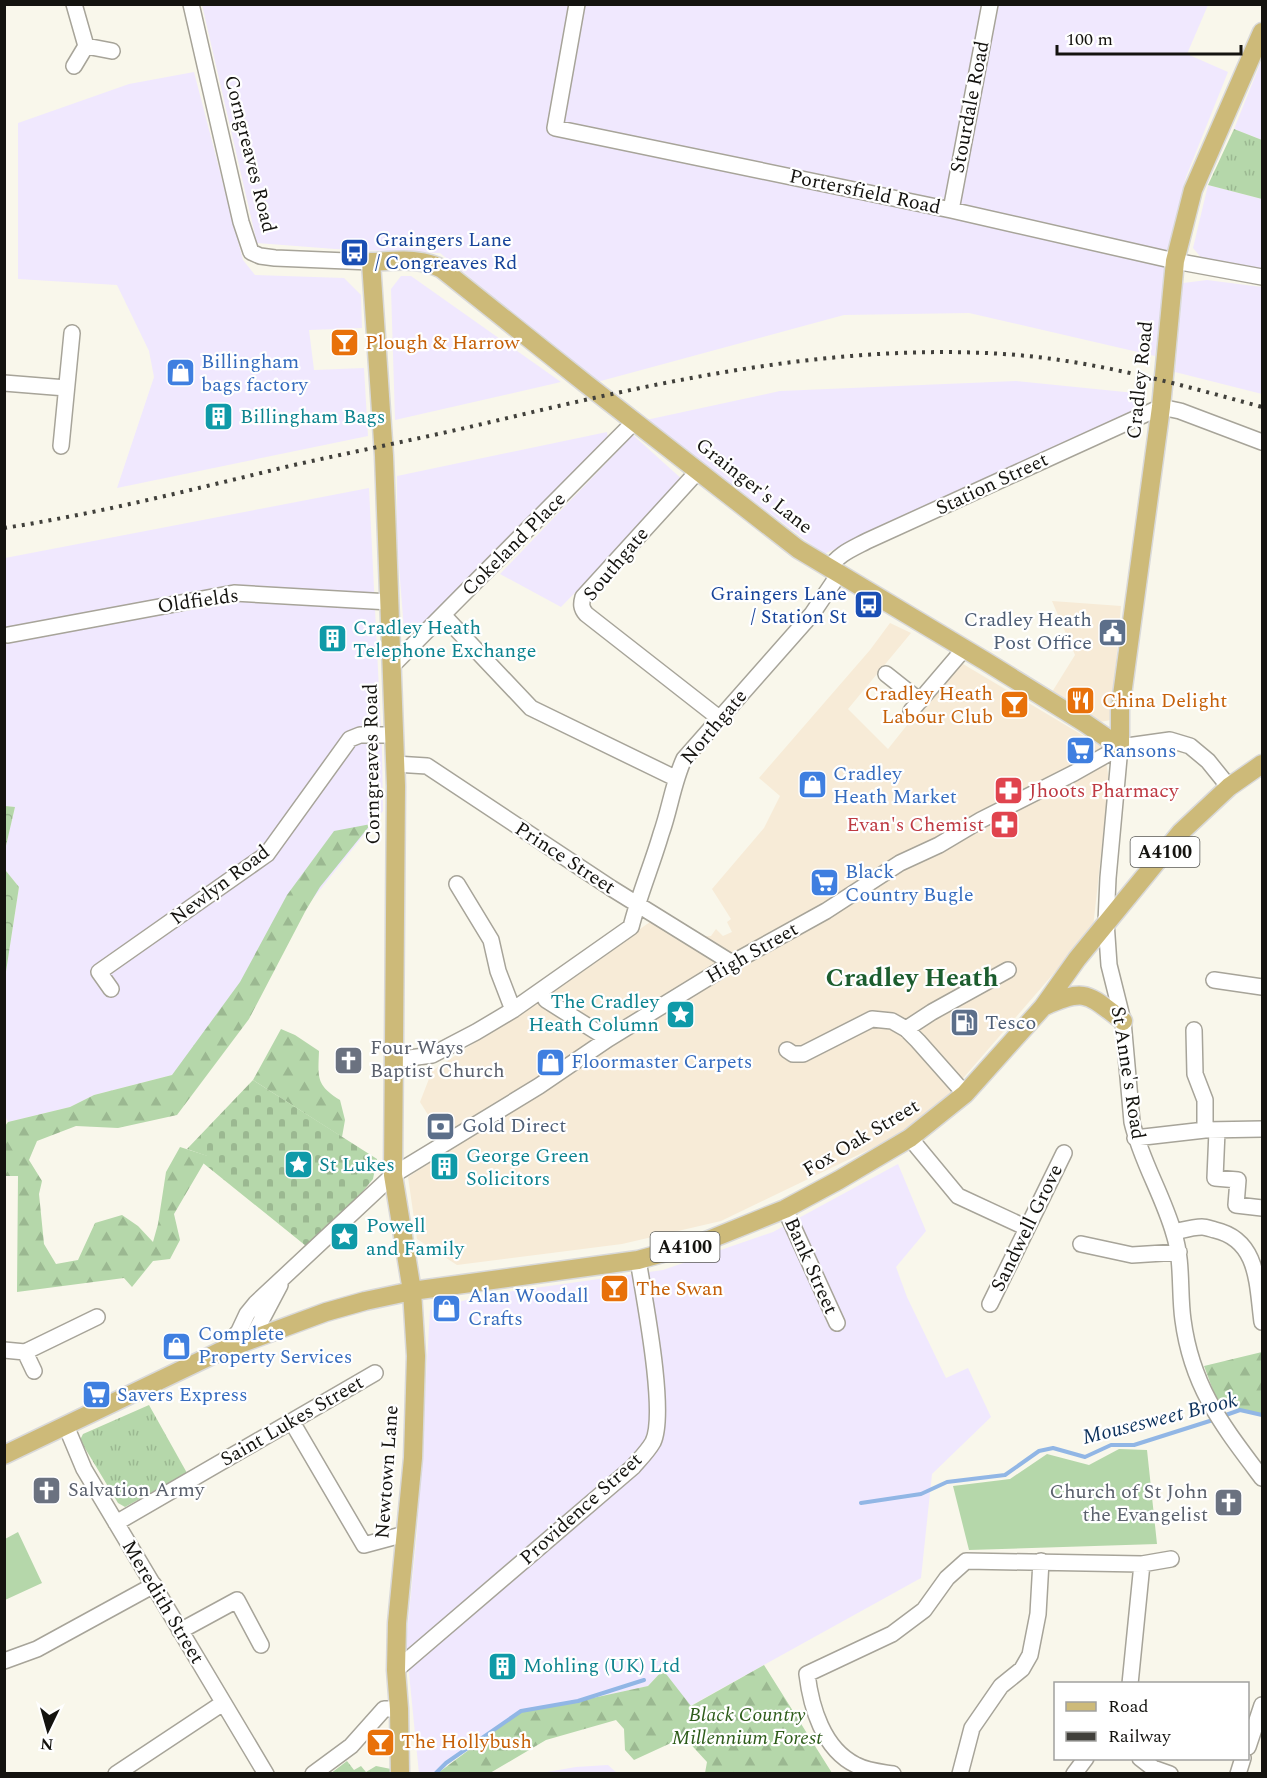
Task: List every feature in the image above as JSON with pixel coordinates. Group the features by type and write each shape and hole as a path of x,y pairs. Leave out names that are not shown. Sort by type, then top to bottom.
{"main road":[{"name":"Cradley Road","path":"1120,747 1120,710 1161,407 1175,261 1193,190 1262,34"},
{"name":"Grainger's Lane","path":"371,262 417,261 431,263 442,269 798,549 1085,723 1120,747"},
{"name":"Corngreaves Road","path":"371,262 384,456 397,807 393,1175"},
{"name":"Fox Oak Street","path":"412,1291 638,1260 706,1241 785,1209 910,1138 965,1094 1043,1007 1077,958 1181,832 1229,787 1263,764"},
{"path":"1043,1007 1068,996 1081,995 1095,1000 1123,1021"},
{"name":"Newtown Lane","path":"393,1175 412,1291 416,1356 414,1447 396,1623 400,1773"},
{"name":"A4100","path":"4,1455 252,1338 326,1312 412,1291"}],"street":[{"path":"74,4 86,46 74,66"},
{"name":"Corngreaves Road","path":"191,4 241,222 251,252 275,258 371,262"},
{"name":"Portersfield Road","path":"577,4 555,128 951,210 1175,261 1263,277"},
{"name":"Stourdale Road","path":"951,210 990,4"},
{"path":"86,46 112,51"},
{"path":"61,446 72,333"},
{"path":"4,383 66,388"},
{"path":"1161,407 1180,411 1263,442"},
{"name":"Station Street","path":"834,572 834,560 843,553 1161,407"},
{"name":"Cokeland Place","path":"392,666 635,421"},
{"name":"Southgate","path":"698,471 583,597 581,603 586,614 719,718"},
{"name":"Northgate","path":"395,1060 432,1054 476,1032 513,1010 631,927 662,832 675,778 684,759 812,614 834,572"},
{"name":"Oldfields","path":"8,634 234,593 390,602"},
{"path":"444,616 531,708 675,778"},
{"path":"886,674 915,706 964,649"},
{"name":"Newlyn Road","path":"111,989 99,972 267,854 350,739 360,735 394,735"},
{"path":"1120,747 1170,740 1190,746 1208,761 1229,787"},
{"name":"St Anne's Road","path":"1120,747 1106,922 1109,965 1123,1021 1132,1122 1136,1138 1174,1232 1179,1252 1185,1335 1197,1381 1228,1434 1263,1478"},
{"name":"High Street","path":"393,1175 539,1086 608,1039 732,963 826,911 900,863 939,845 981,820 1120,747"},
{"name":"Prince Street","path":"394,764 427,766 637,904 732,963"},
{"path":"457,884 491,940 498,970 513,1010"},
{"path":"906,1029 1008,970"},
{"path":"1214,980 1263,987"},
{"path":"546,1000 608,1039"},
{"path":"787,1050 793,1054 803,1054 872,1019 892,1021 906,1029 965,1094"},
{"path":"1194,1030 1195,1074 1205,1100 1211,1130 1208,1177 1238,1180 1236,1205 1263,1208"},
{"path":"1136,1138 1211,1130 1263,1129"},
{"path":"910,1138 958,1196 1027,1228"},
{"name":"Sandwell Grove","path":"990,1304 1064,1153"},
{"path":"252,1338 278,1286 387,1188 393,1175"},
{"path":"223,1350 239,1331 247,1314 256,1303 393,1175"},
{"name":"Bank Street","path":"785,1209 837,1323"},
{"path":"1174,1232 1203,1227 1222,1231 1240,1241 1250,1257 1256,1274 1263,1322"},
{"path":"1080,1244 1132,1255 1179,1252"},
{"name":"Providence Street","path":"396,1670 633,1467 653,1442 658,1425 658,1399 638,1260"},
{"path":"4,1350 25,1352 97,1317"},
{"path":"25,1352 34,1371"},
{"name":"Saint Lukes Street","path":"116,1523 375,1373"},
{"path":"292,1422 364,1545 405,1534"},
{"name":"Meredith Street","path":"66,1426 84,1469 266,1773"},
{"path":"892,1773 856,1765 838,1754 817,1720 810,1697 807,1674 892,1634 924,1610 947,1578 966,1561 1142,1564 1171,1559"},
{"path":"960,1773 972,1728 1002,1686 1022,1668 1030,1655 1038,1614 1041,1561"},
{"path":"1130,1682 1142,1564"},
{"path":"4,1661 37,1649 154,1585"},
{"path":"180,1631 237,1600 261,1646"},
{"path":"116,1773 223,1703"},
{"path":"1249,1744 1263,1705"},
{"path":"313,1773 351,1746 384,1709 399,1708"},
{"path":"1074,1773 1084,1760"},
{"path":"1143,1760 1153,1768 1170,1773"}],"shaded area":[{"path":"202,5 1208,5 1187,54 1228,72 1186,177 1167,255 1155,356 969,313 844,315 597,382 440,253 257,243"},
{"path":"1262,59 1262,140 1234,129"},
{"path":"194,72 243,260 255,275 344,278 361,295 362,328 309,330 314,370 364,368 368,436 117,488 154,377 149,351 117,285 18,279 18,123 129,84"},
{"path":"1208,185 1262,199 1262,271 1204,261 1193,248"},
{"path":"401,276 411,276 561,382 395,420 391,289"},
{"path":"1207,280 1262,287 1262,394 1175,372 1183,283"},
{"path":"1016,381 1135,393 1134,414 824,554 646,420 780,391"},
{"path":"607,432 608,438 413,633 404,630 397,541 397,476"},
{"path":"633,435 684,481 561,607 500,574"},
{"path":"369,488 383,811 172,1075 94,1095 70,1107 8,1122 4,1113 5,978 19,887 6,871 5,850 15,807 5,806 5,558"},
{"path":"1052,601 1121,606 1111,720 1100,722 1052,692 1075,655"},
{"path":"890,623 911,633 848,709 888,749 958,661 1104,748 1109,781 1093,928 940,1105 885,1142 721,1221 622,1244 457,1265 417,1239 408,1177 450,1150 420,1102 432,1071 650,922 685,937 711,936 716,929 723,936 732,932 727,922 731,919 712,889 764,828 780,796 759,778 870,650"},
{"path":"898,1164 926,1231 896,1267 907,1297 946,1378 968,1368 991,1417 932,1474 921,1578 690,1706 663,1670 648,1686 556,1706 521,1711 437,1773 419,1774 406,1643 417,1533 430,1310 484,1295 663,1270 773,1232"},
{"path":"608,1765 617,1773 541,1773 576,1767"}],"green space":[{"path":"1234,129 1262,140 1262,199 1208,185"},
{"path":"5,806 15,807 5,850"},
{"path":"371,824 320,887 249,1019 177,1115 118,1128 76,1126 37,1141 29,1160 42,1181 39,1194 44,1244 56,1264 78,1260 95,1223 122,1215 138,1226 153,1242 166,1172 180,1147 208,1156 174,1214 180,1240 170,1259 153,1261 132,1287 124,1278 17,1292 18,1176 5,1176 5,1126 8,1122 70,1107 94,1095 172,1075 240,982 287,895 334,831"},
{"path":"5,850 6,871 19,887 5,978"},
{"path":"281,1029 295,1035 319,1051 320,1080 326,1090 340,1100 345,1120 342,1137 253,1080"},
{"path":"253,1080 377,1159 373,1179 354,1202 306,1246 203,1163 207,1156 187,1149"},
{"path":"1262,1352 1262,1415 1217,1401 1204,1366"},
{"path":"149,1405 187,1473 125,1507 118,1503 80,1440 83,1434"},
{"path":"1119,1449 1147,1450 1157,1544 969,1550 953,1486 1010,1479 1047,1454 1089,1465"},
{"path":"18,1532 42,1583 5,1600 5,1539"},
{"name":"Black Country Millennium Forest","path":"764,1665 832,1773 705,1773 707,1762 684,1737 634,1760 625,1750 624,1729 616,1720 546,1740 490,1773 438,1773 521,1711 556,1706 648,1686 663,1670 691,1706"},
{"path":"347,1761 354,1770 361,1766 366,1772 376,1766 391,1769 390,1773 330,1774"}],"waterway":[{"name":"Mousesweet Brook","path":"1223,1416 1240,1410 1262,1415"},
{"name":"Mousesweet Brook","path":"861,1503 921,1494 947,1482 1005,1475 1039,1451 1053,1448 1085,1457 1111,1445 1134,1445 1216,1419"},
{"name":"Mousesweet Brook","path":"435,1774 446,1763 521,1711 578,1701 644,1680"}],"railway":[{"path":"4,528 114,508 621,392 748,368 811,360 875,354 940,352 1037,357 1135,374 1262,407"}],"place":[{"name":"Graingers Lane / Congreaves Rd","path":"354,252"},
{"name":"Plough & Harrow","path":"344,343"},
{"name":"Billingham bags factory","path":"180,373"},
{"name":"Billingham Bags","path":"219,417"},
{"name":"Graingers Lane / Station St","path":"868,605"},
{"name":"Cradley Heath Post Office","path":"1113,632"},
{"name":"Cradley Heath Telephone Exchange","path":"332,639"},
{"name":"China Delight","path":"1081,701"},
{"name":"Cradley Heath Labour Club","path":"1014,705"},
{"name":"Ransons","path":"1081,751"},
{"name":"Cradley Heath Market","path":"812,785"},
{"name":"Jhoots Pharmacy","path":"1008,791"},
{"name":"Evan's Chemist","path":"1005,825"},
{"name":"Black Country Bugle","path":"824,883"},
{"name":"The Cradley Heath Column","path":"680,1014"},
{"name":"Tesco","path":"964,1023"},
{"name":"Four Ways Baptist Church","path":"349,1060"},
{"name":"Floormaster Carpets","path":"550,1062"},
{"name":"Gold Direct","path":"441,1126"},
{"name":"St Lukes","path":"298,1165"},
{"name":"George Green Solicitors","path":"445,1167"},
{"name":"Powell and Family","path":"345,1237"},
{"name":"The Swan","path":"615,1289"},
{"name":"Alan Woodall Crafts","path":"447,1308"},
{"name":"Complete Property Services","path":"177,1346"},
{"name":"Savers Express","path":"96,1395"},
{"name":"Salvation Army","path":"47,1490"},
{"name":"Church of St John the Evangelist","path":"1229,1503"},
{"name":"Mohling (UK) Ltd","path":"502,1666"},
{"name":"The Hollybush","path":"380,1742"}],"district":[{"name":"Cradley Heath","path":"912,978"}]}
